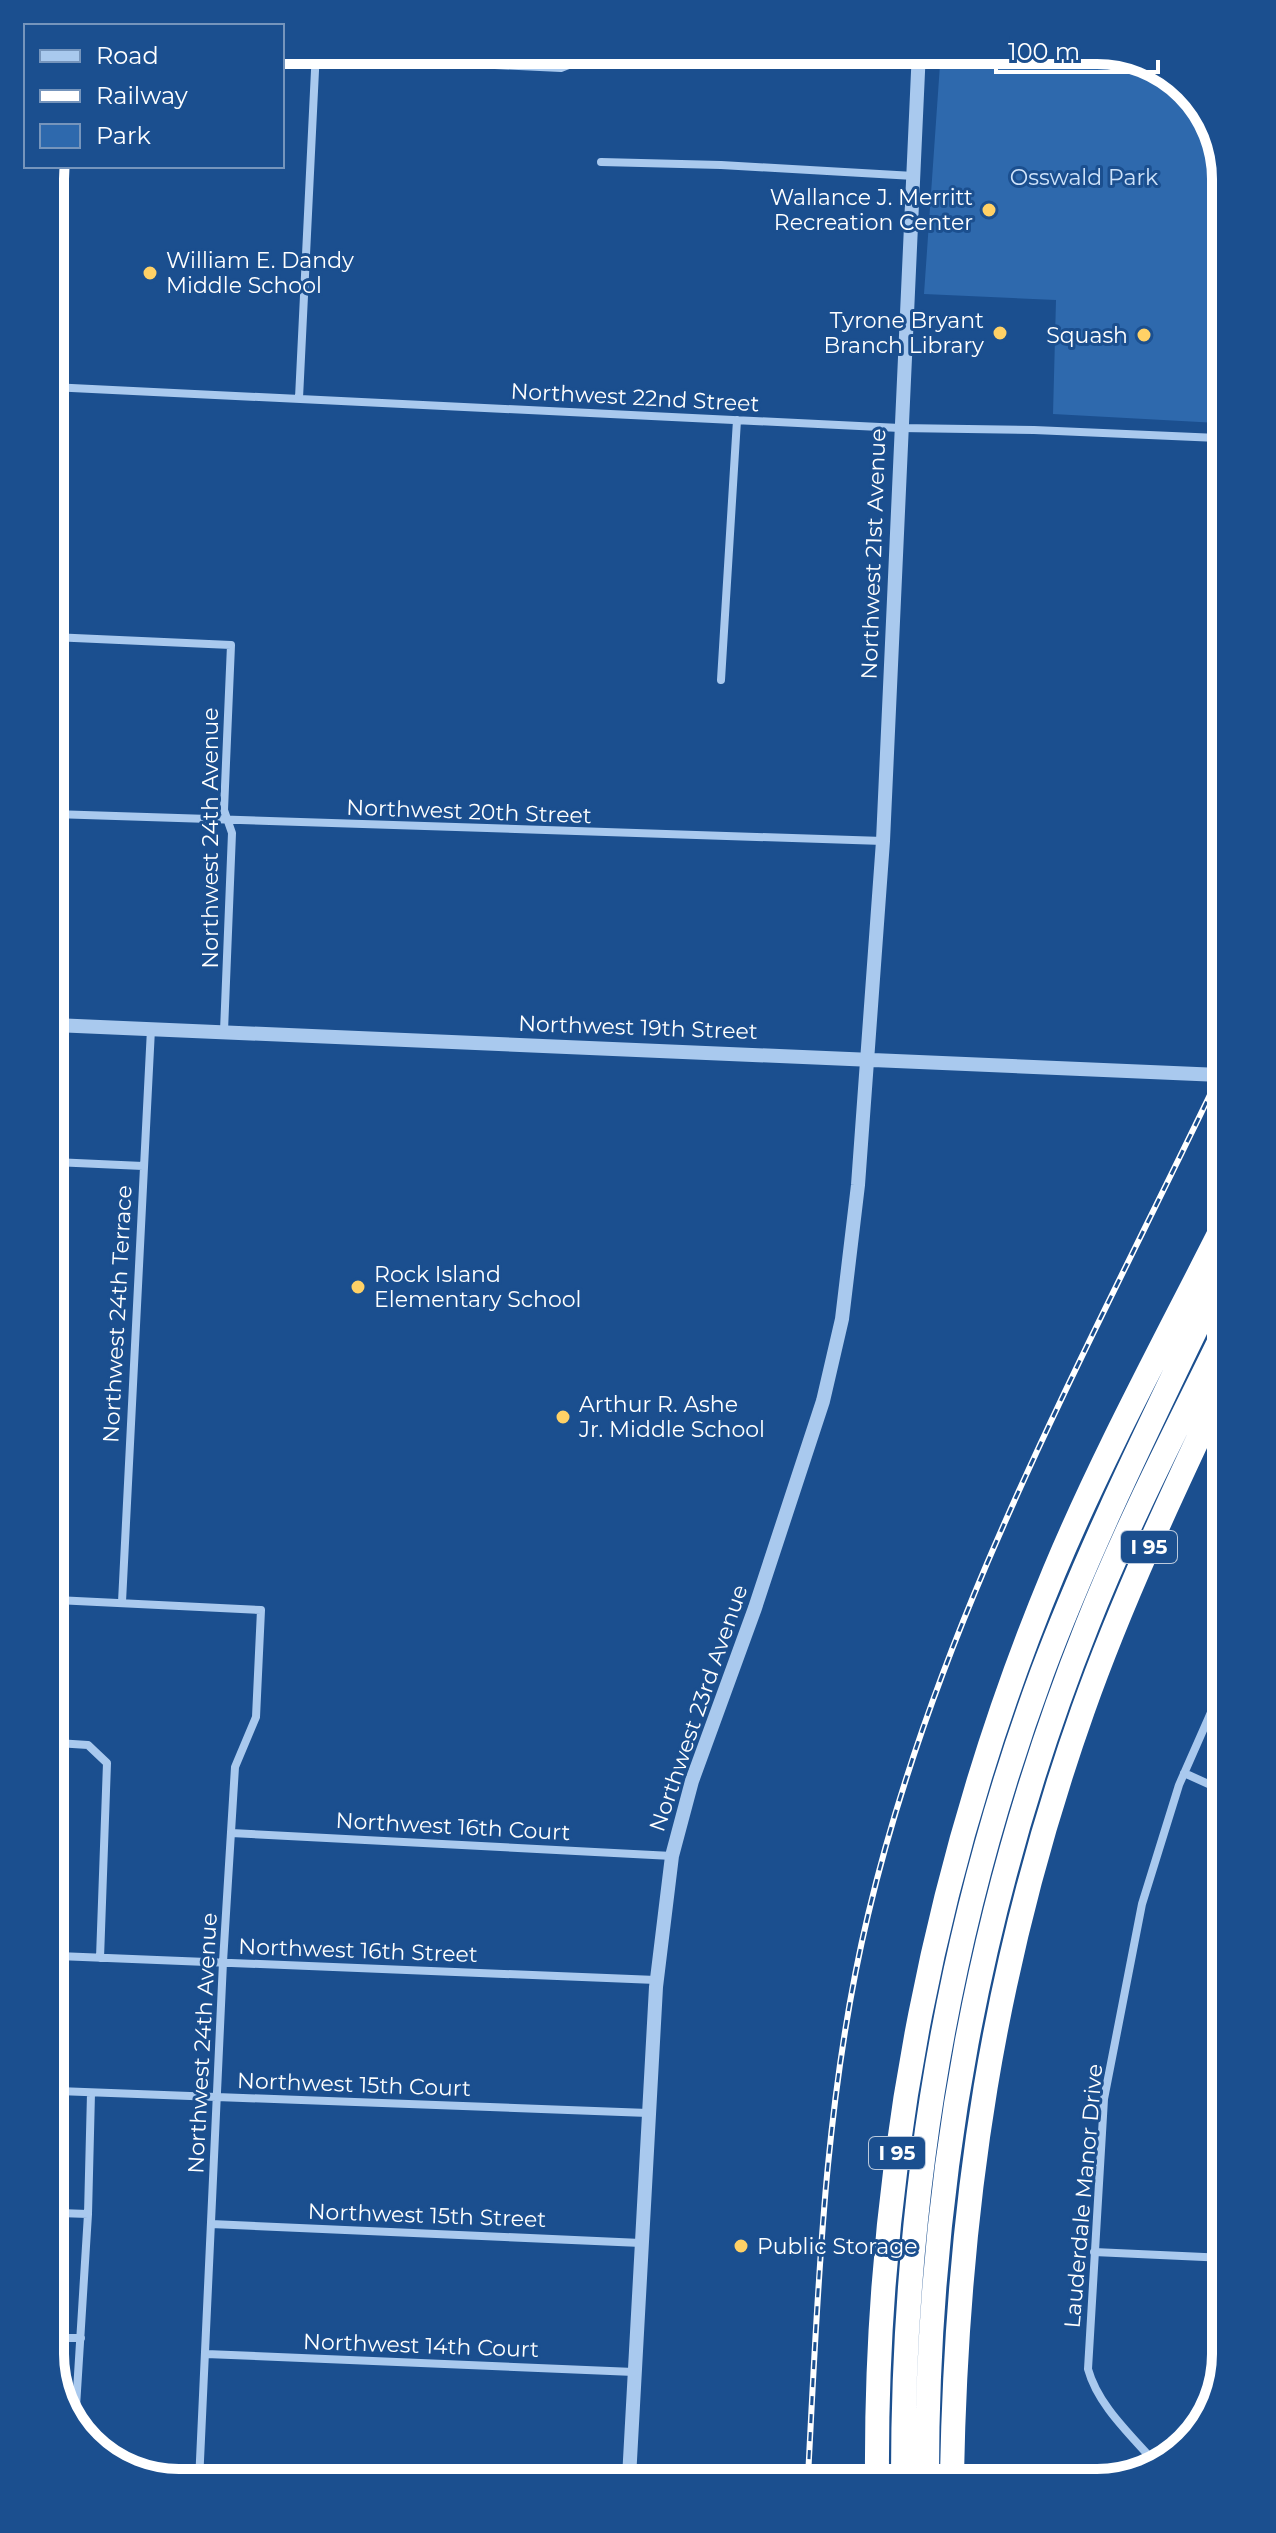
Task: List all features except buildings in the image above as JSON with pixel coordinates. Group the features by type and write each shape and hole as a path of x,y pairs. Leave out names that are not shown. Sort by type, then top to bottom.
{"highway":[{"name":"I 95","path":"877,2469 879,2350 897,2150 924,1994 962,1836 1011,1686 1054,1572 1121,1427 1212,1248"},
{"path":"903,2469 904,2370 913,2238 926,2133 946,2017 982,1863 1042,1674 1102,1527 1212,1296"},
{"path":"927,2469 929,2359 938,2239 952,2122 973,2003 991,1926 1022,1810 1059,1699 1134,1516 1212,1356"},
{"name":"I 95","path":"952,2469 962,2255 973,2164 991,2047 1036,1858 1083,1709 1141,1565 1212,1410"},
{"path":"946,2017 962,1836"},
{"path":"938,2239 991,2047"}],"street":[{"path":"299,398 315,64"},
{"path":"493,64 561,68 571,64"},
{"name":"Northwest 21st Avenue","path":"868,1059 883,841 918,64"},
{"path":"601,162 914,176"},
{"name":"Northwest 22nd Street","path":"64,388 900,428 1212,438"},
{"path":"721,680 737,420"},
{"name":"Northwest 24th Avenue","path":"64,638 231,645 224,810 232,833 224,1031"},
{"name":"Northwest 20th Street","path":"64,814 883,841"},
{"name":"Northwest 19th Street","path":"64,1025 1212,1075"},
{"name":"Northwest 24th Terrace","path":"122,1602 151,1029"},
{"name":"Northwest 23rd Avenue","path":"629,2469 656,1980 672,1856 692,1781 755,1608 823,1401 842,1319 858,1185 868,1059"},
{"path":"64,1162 143,1166"},
{"path":"64,1600 122,1602"},
{"name":"Northwest 24th Avenue","path":"122,1602 261,1610 256,1717 235,1767 200,2469"},
{"name":"Lauderdale Manor Drive","path":"1150,2456 1105,2402 1092,2383 1088,2369 1104,2099 1142,1904 1163,1830 1212,1710"},
{"path":"64,1743 88,1745 107,1763 100,1958"},
{"path":"1184,1773 1212,1786"},
{"name":"Northwest 16th Court","path":"231,1833 672,1856"},
{"name":"Northwest 16th Street","path":"64,1956 656,1980"},
{"name":"Northwest 15th Court","path":"64,2091 648,2113"},
{"path":"76,2406 88,2214 91,2093"},
{"path":"64,2213 88,2214"},
{"name":"Northwest 15th Street","path":"211,2224 641,2243"},
{"path":"1094,2252 1212,2257"},
{"path":"64,2338 81,2338"},
{"name":"Northwest 14th Court","path":"206,2354 634,2372"},
{"path":"164,2468 200,2469"}],"green space":[{"name":"Osswald Park","path":"940,64 1120,66 1148,76 1167,88 1197,121 1210,156 1212,179 1212,423 1053,414 1056,300 924,294"}],"railway":[{"path":"808,2469 825,2194 841,2054 868,1915 898,1805 934,1697 1021,1486 1212,1090"}],"place":[{"name":"Wallance J. Merritt Recreation Center","path":"989,210"},
{"name":"William E. Dandy Middle School","path":"150,273"},
{"name":"Tyrone Bryant Branch Library","path":"1000,333"},
{"name":"Squash","path":"1144,335"},
{"name":"Rock Island Elementary School","path":"358,1287"},
{"name":"Arthur R. Ashe Jr. Middle School","path":"563,1417"},
{"name":"Public Storage","path":"741,2246"}]}
